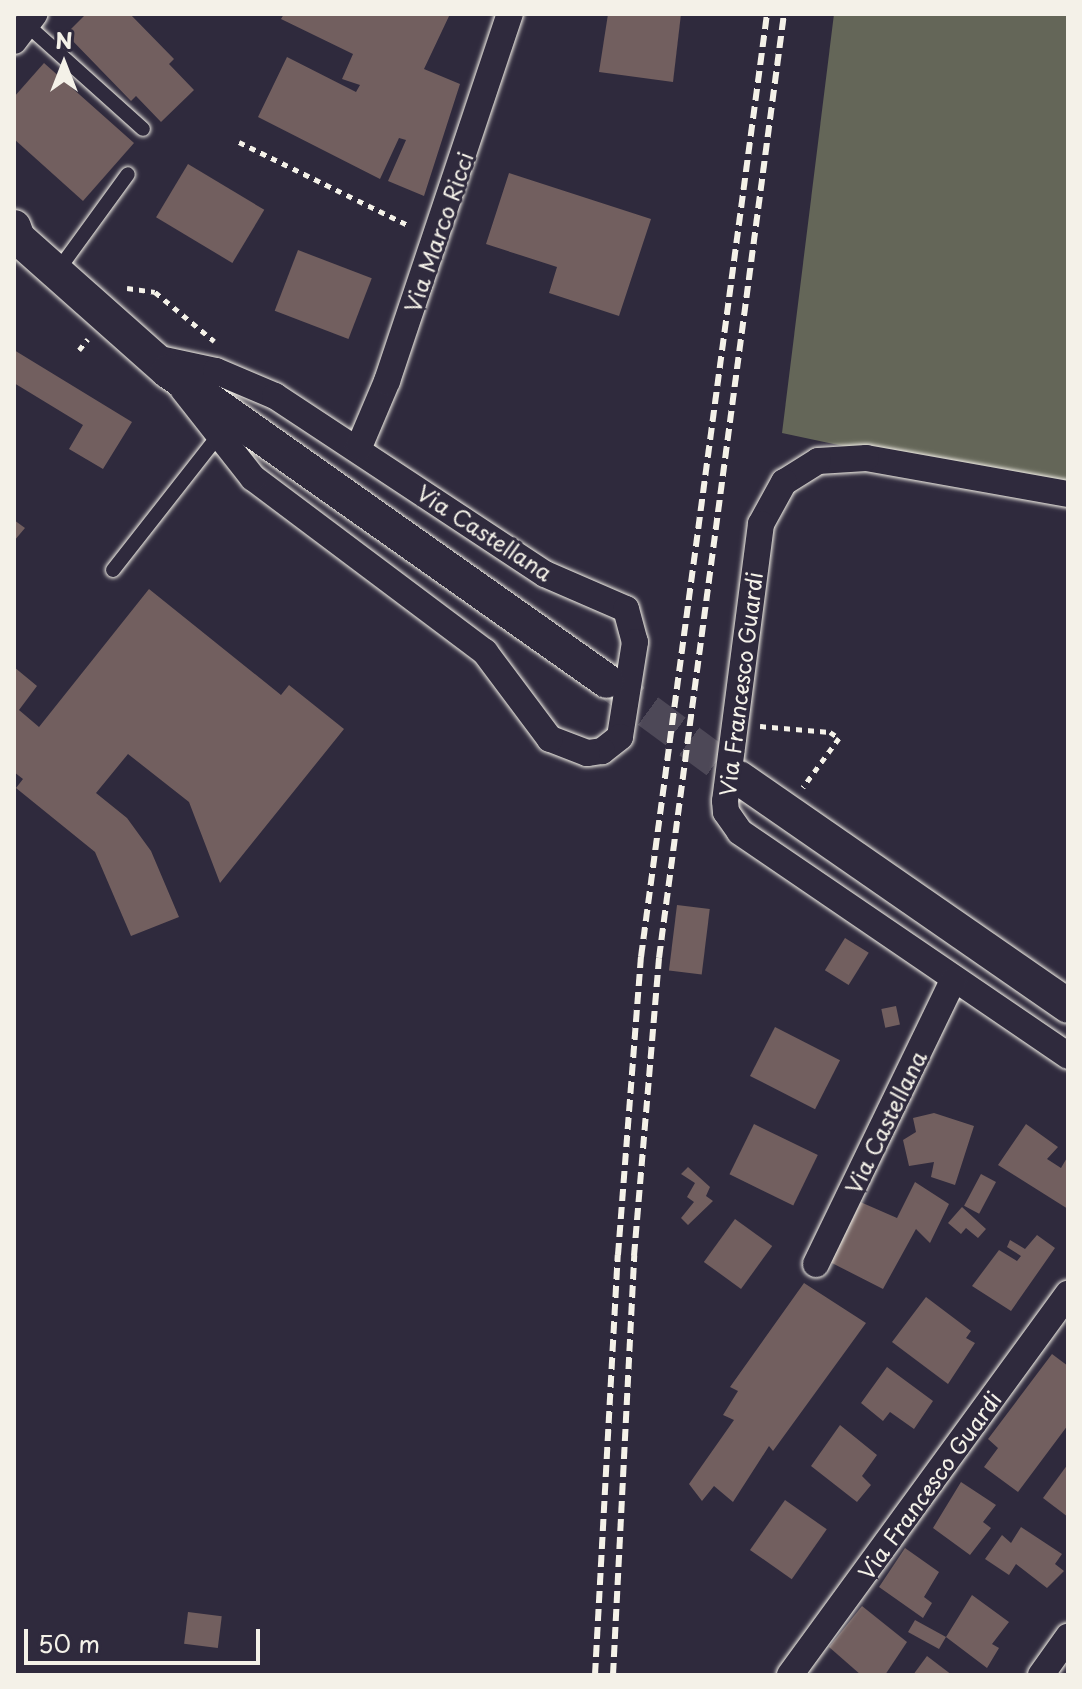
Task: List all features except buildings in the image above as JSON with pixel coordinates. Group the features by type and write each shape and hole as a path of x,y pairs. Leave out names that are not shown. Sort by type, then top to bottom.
{"street":[{"name":"Via Marco Ricci","path":"359,447 387,381 510,14"},
{"name":"Via Castellana","path":"15,236 160,364 607,681"},
{"name":"Via Castellana","path":"160,364 229,376 303,411 545,574 626,609 634,630 634,657 625,728 613,745 587,753 550,739 501,670 471,639 253,478 160,364"},
{"name":"Via Francesco Guardi","path":"1068,494 866,458 818,461 798,470 774,495 761,524 725,801 732,823 953,980 1068,1056"},
{"path":"739,778 1068,1006"},
{"name":"Via Castellana","path":"816,1264 953,980"},
{"name":"Via Francesco Guardi","path":"790,1675 1068,1294"},
{"path":"1041,1675 1068,1637"}],"lane":[{"path":"25,26 143,129"},
{"path":"55,273 128,174"},
{"path":"113,570 218,436"}],"path":[{"path":"239,142 435,239"},
{"path":"735,723 819,730 839,738 802,788"}],"green space":[{"path":"834,14 1068,14 1068,494 782,433"}],"tunnel":[{"path":"607,681 739,778"}],"railway":[{"path":"595,1675 618,1255 641,957 767,14"},
{"path":"613,1675 634,1256 659,958 784,14"}]}
